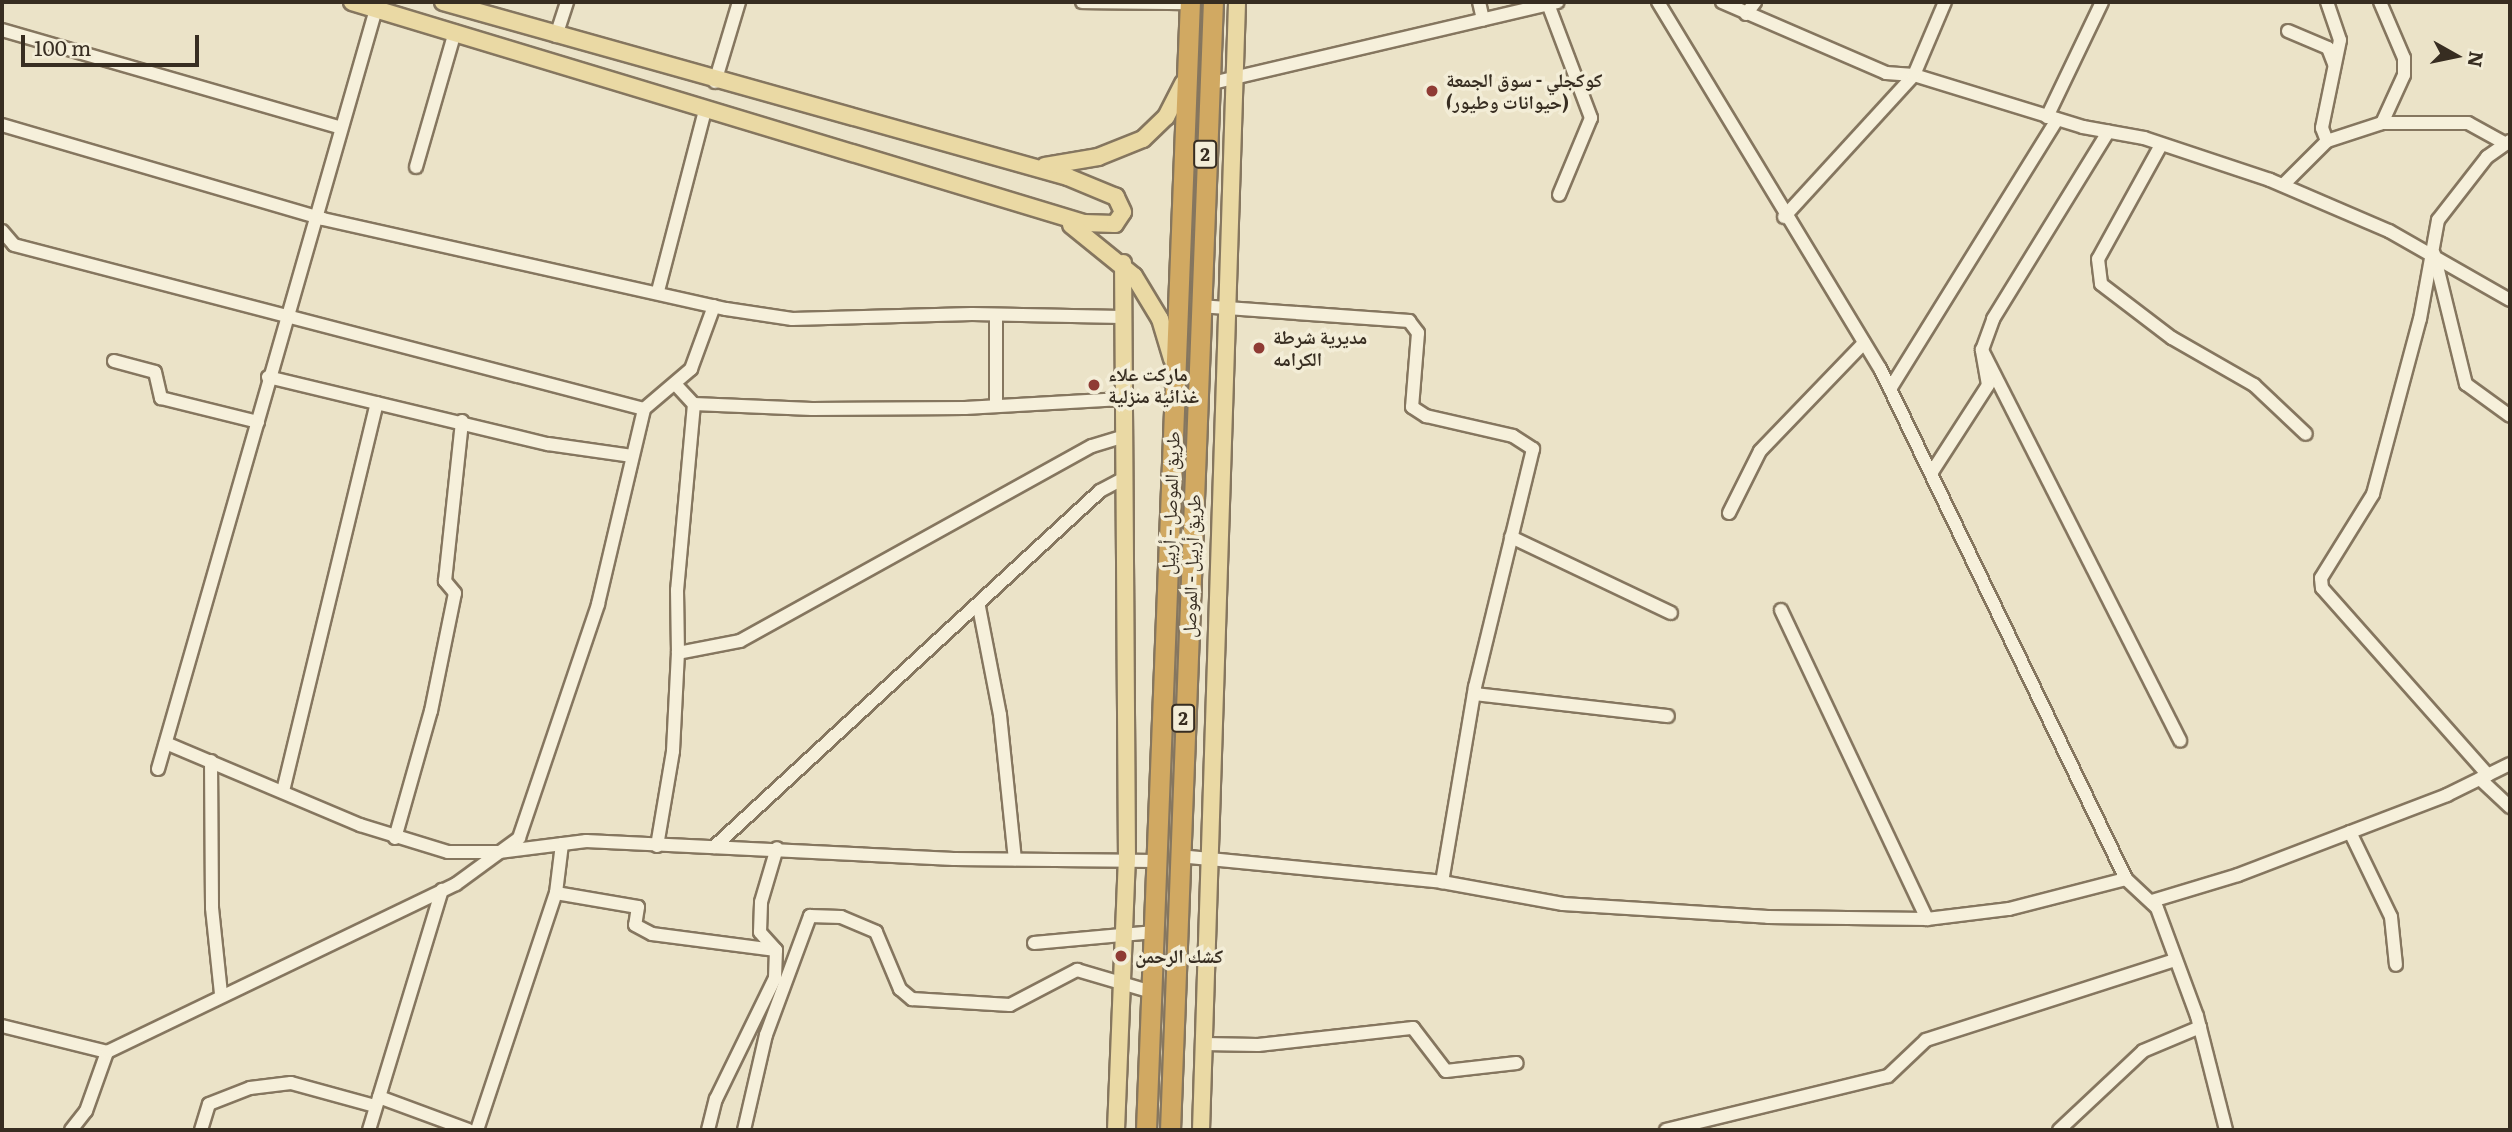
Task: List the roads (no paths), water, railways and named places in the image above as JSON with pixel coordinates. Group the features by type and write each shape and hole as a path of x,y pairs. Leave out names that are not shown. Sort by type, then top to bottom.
{"highway":[{"name":"طريق الموصل - أربيل","path":"1146,1130 1188,57 1189,26 1186,2"},
{"name":"طريق أربيل - الموصل","path":"1170,1130 1199,306 1213,2"}],"main road":[{"path":"352,2 1047,213 1106,226 1123,212 1109,192 1024,165 715,82 443,2"},
{"path":"1201,1130 1232,77 1237,2"},
{"path":"1024,165 1080,162 1143,139 1176,104 1188,57"},
{"path":"1047,213 1123,263 1160,319 1175,384"},
{"path":"1116,1130 1127,861 1122,480 1123,263"}],"street":[{"path":"556,36 567,2"},
{"path":"715,82 740,2"},
{"path":"1082,2 1186,2"},
{"path":"1479,2 1483,20"},
{"path":"1658,2 1784,217 1890,389 2126,879 2152,901 2200,1027 2226,1130"},
{"path":"1722,2 1886,73 1914,75 2052,118 2161,145 2283,185 2433,253 2510,300"},
{"path":"1746,14 1755,2"},
{"path":"1784,217 1914,75 1945,2"},
{"path":"1890,389 2052,118 2102,2"},
{"path":"2327,2 2340,40 2322,128 2327,141"},
{"path":"2380,2 2404,58 2403,75 2382,122"},
{"path":"1208,84 1553,3 1591,118 1559,195"},
{"path":"158,769 258,422 313,216 376,9"},
{"path":"2,30 339,127"},
{"path":"2288,31 2328,48 2334,64"},
{"path":"416,167 455,33"},
{"path":"658,291 705,111"},
{"path":"2283,185 2327,141 2382,122 2469,123 2508,143 2487,157 2438,220 2420,319 2374,494 2321,578 2322,588 2510,807"},
{"path":"2,125 313,216 658,291 714,306 792,319 1122,317"},
{"path":"1932,472 1988,385 1982,350 1993,319 2108,132"},
{"path":"2161,145 2098,259 2101,284 2172,338 2254,385 2306,434"},
{"path":"2,231 14,245 644,409"},
{"path":"2433,253 2466,384 2510,416"},
{"path":"2,1026 107,1052 221,994 442,890 519,838 578,672 644,409 677,386 691,369 714,306"},
{"path":"1199,306 1409,321 1418,333 1412,407 1426,416 1513,436 1532,449 1474,694 1442,882"},
{"path":"996,316 996,406"},
{"path":"1729,513 1760,451 1864,343"},
{"path":"1982,350 2180,741"},
{"path":"114,361 155,372 161,398 258,422"},
{"path":"268,377 462,421 548,444 632,456"},
{"path":"677,386 694,404 812,409 996,406 1122,399"},
{"path":"283,791 377,403"},
{"path":"657,846 673,751 678,653 677,590 694,404"},
{"path":"395,838 431,711 455,593 445,581 462,421"},
{"path":"678,653 740,641 1092,446 1122,437"},
{"path":"714,847 979,607 1100,491 1122,480"},
{"path":"1511,537 1671,613"},
{"path":"979,607 1000,715 1015,859"},
{"path":"1780,610 1927,919"},
{"path":"1474,694 1668,716"},
{"path":"166,743 395,838 448,852 499,852 562,844 778,848 1015,859 1156,861"},
{"path":"211,761 212,908 221,994"},
{"path":"2152,901 2350,832 2510,764"},
{"path":"2350,832 2390,917 2396,965"},
{"path":"477,1130 556,893 562,844"},
{"path":"708,1130 716,1098 775,978 776,950 760,932 761,902 778,848"},
{"path":"1179,856 1442,882 1563,904 1664,913 1927,919 2010,909 2126,879"},
{"path":"369,1130 442,890"},
{"path":"556,893 638,907 635,926 652,934 776,950"},
{"path":"744,1130 766,1035 810,916 841,917 876,932 900,989 912,999 1010,1004 1067,972 1122,980 1152,992"},
{"path":"1034,943 1155,932"},
{"path":"1666,1130 1888,1076 1926,1041 2175,960"},
{"path":"2059,1130 2143,1051 2200,1027"},
{"path":"1204,1044 1258,1045 1413,1028 1446,1071 1517,1063"},
{"path":"71,1130 86,1111 107,1052"},
{"path":"201,1130 209,1104 250,1088 291,1083 377,1102 468,1130"}],"place":[{"name":"كوكجلي - سوق الجمعة (حيوانات وطيور)","path":"1432,91"},
{"name":"مديرية شرطة الكرامه","path":"1259,348"},
{"name":"ماركت علاء غذائية منزلية","path":"1094,385"},
{"name":"كشك الرحمن","path":"1121,956"}]}
